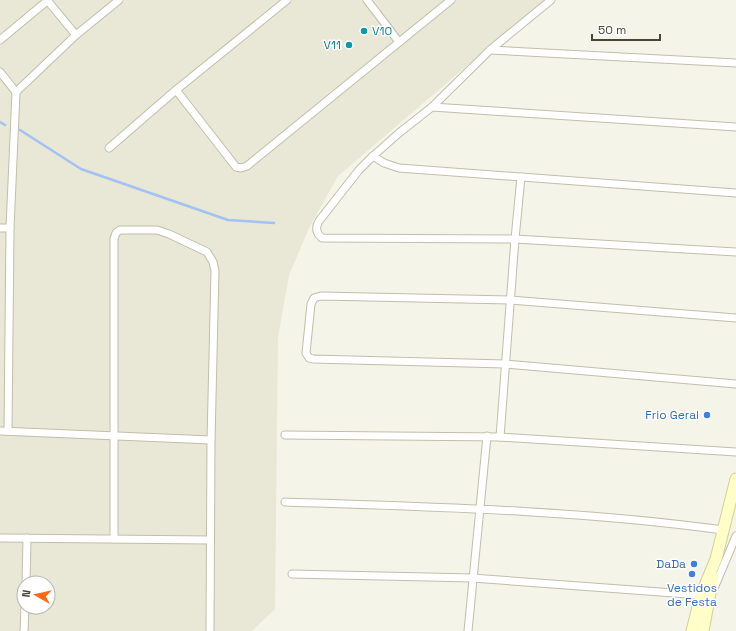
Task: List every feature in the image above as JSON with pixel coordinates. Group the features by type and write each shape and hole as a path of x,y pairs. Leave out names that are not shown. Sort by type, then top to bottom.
{"main road":[{"path":"692,631 706,596 736,480"},
{"path":"703,631 706,596"}],"street":[{"path":"0,40 47,0 76,35"},
{"path":"16,92 76,35 119,0"},
{"path":"108,148 176,90 287,0"},
{"path":"367,0 398,42"},
{"path":"176,90 236,167 241,168 247,166 451,0"},
{"path":"551,0 490,50 432,107 399,132 372,156 359,170 319,221 316,227 318,234 322,238 515,239 736,252"},
{"path":"490,50 736,63"},
{"path":"0,72 16,92 10,228 8,431"},
{"path":"432,107 736,127"},
{"path":"372,156 384,163 399,168 736,193"},
{"path":"500,437 521,177"},
{"path":"0,228 10,228"},
{"path":"114,539 114,239 120,230 157,230 207,252 213,262 215,271 211,440 210,631"},
{"path":"736,318 510,300 321,296 314,298 311,304 306,353 309,358 313,360 506,364 736,384"},
{"path":"0,335 8,335"},
{"path":"0,431 211,440"},
{"path":"285,435 487,436 736,452"},
{"path":"468,631 487,436"},
{"path":"285,502 480,509 653,521 723,530"},
{"path":"292,574 472,578 706,596 736,536"},
{"path":"0,538 210,540"},
{"path":"26,575 27,538"},
{"path":"24,631 25,615"}],"shaded area":[{"path":"0,0 544,0 338,176 310,226 289,275 278,337 275,609 252,631 0,631"}],"waterway":[{"path":"0,122 5,125"},
{"path":"20,130 81,169 228,220 274,223"}],"place":[{"name":"V10","path":"364,31"},
{"name":"V11","path":"349,45"},
{"name":"Frio Geral","path":"707,415"},
{"name":"DaDa","path":"694,564"},
{"name":"Vestidos de Festa","path":"692,574"}]}
